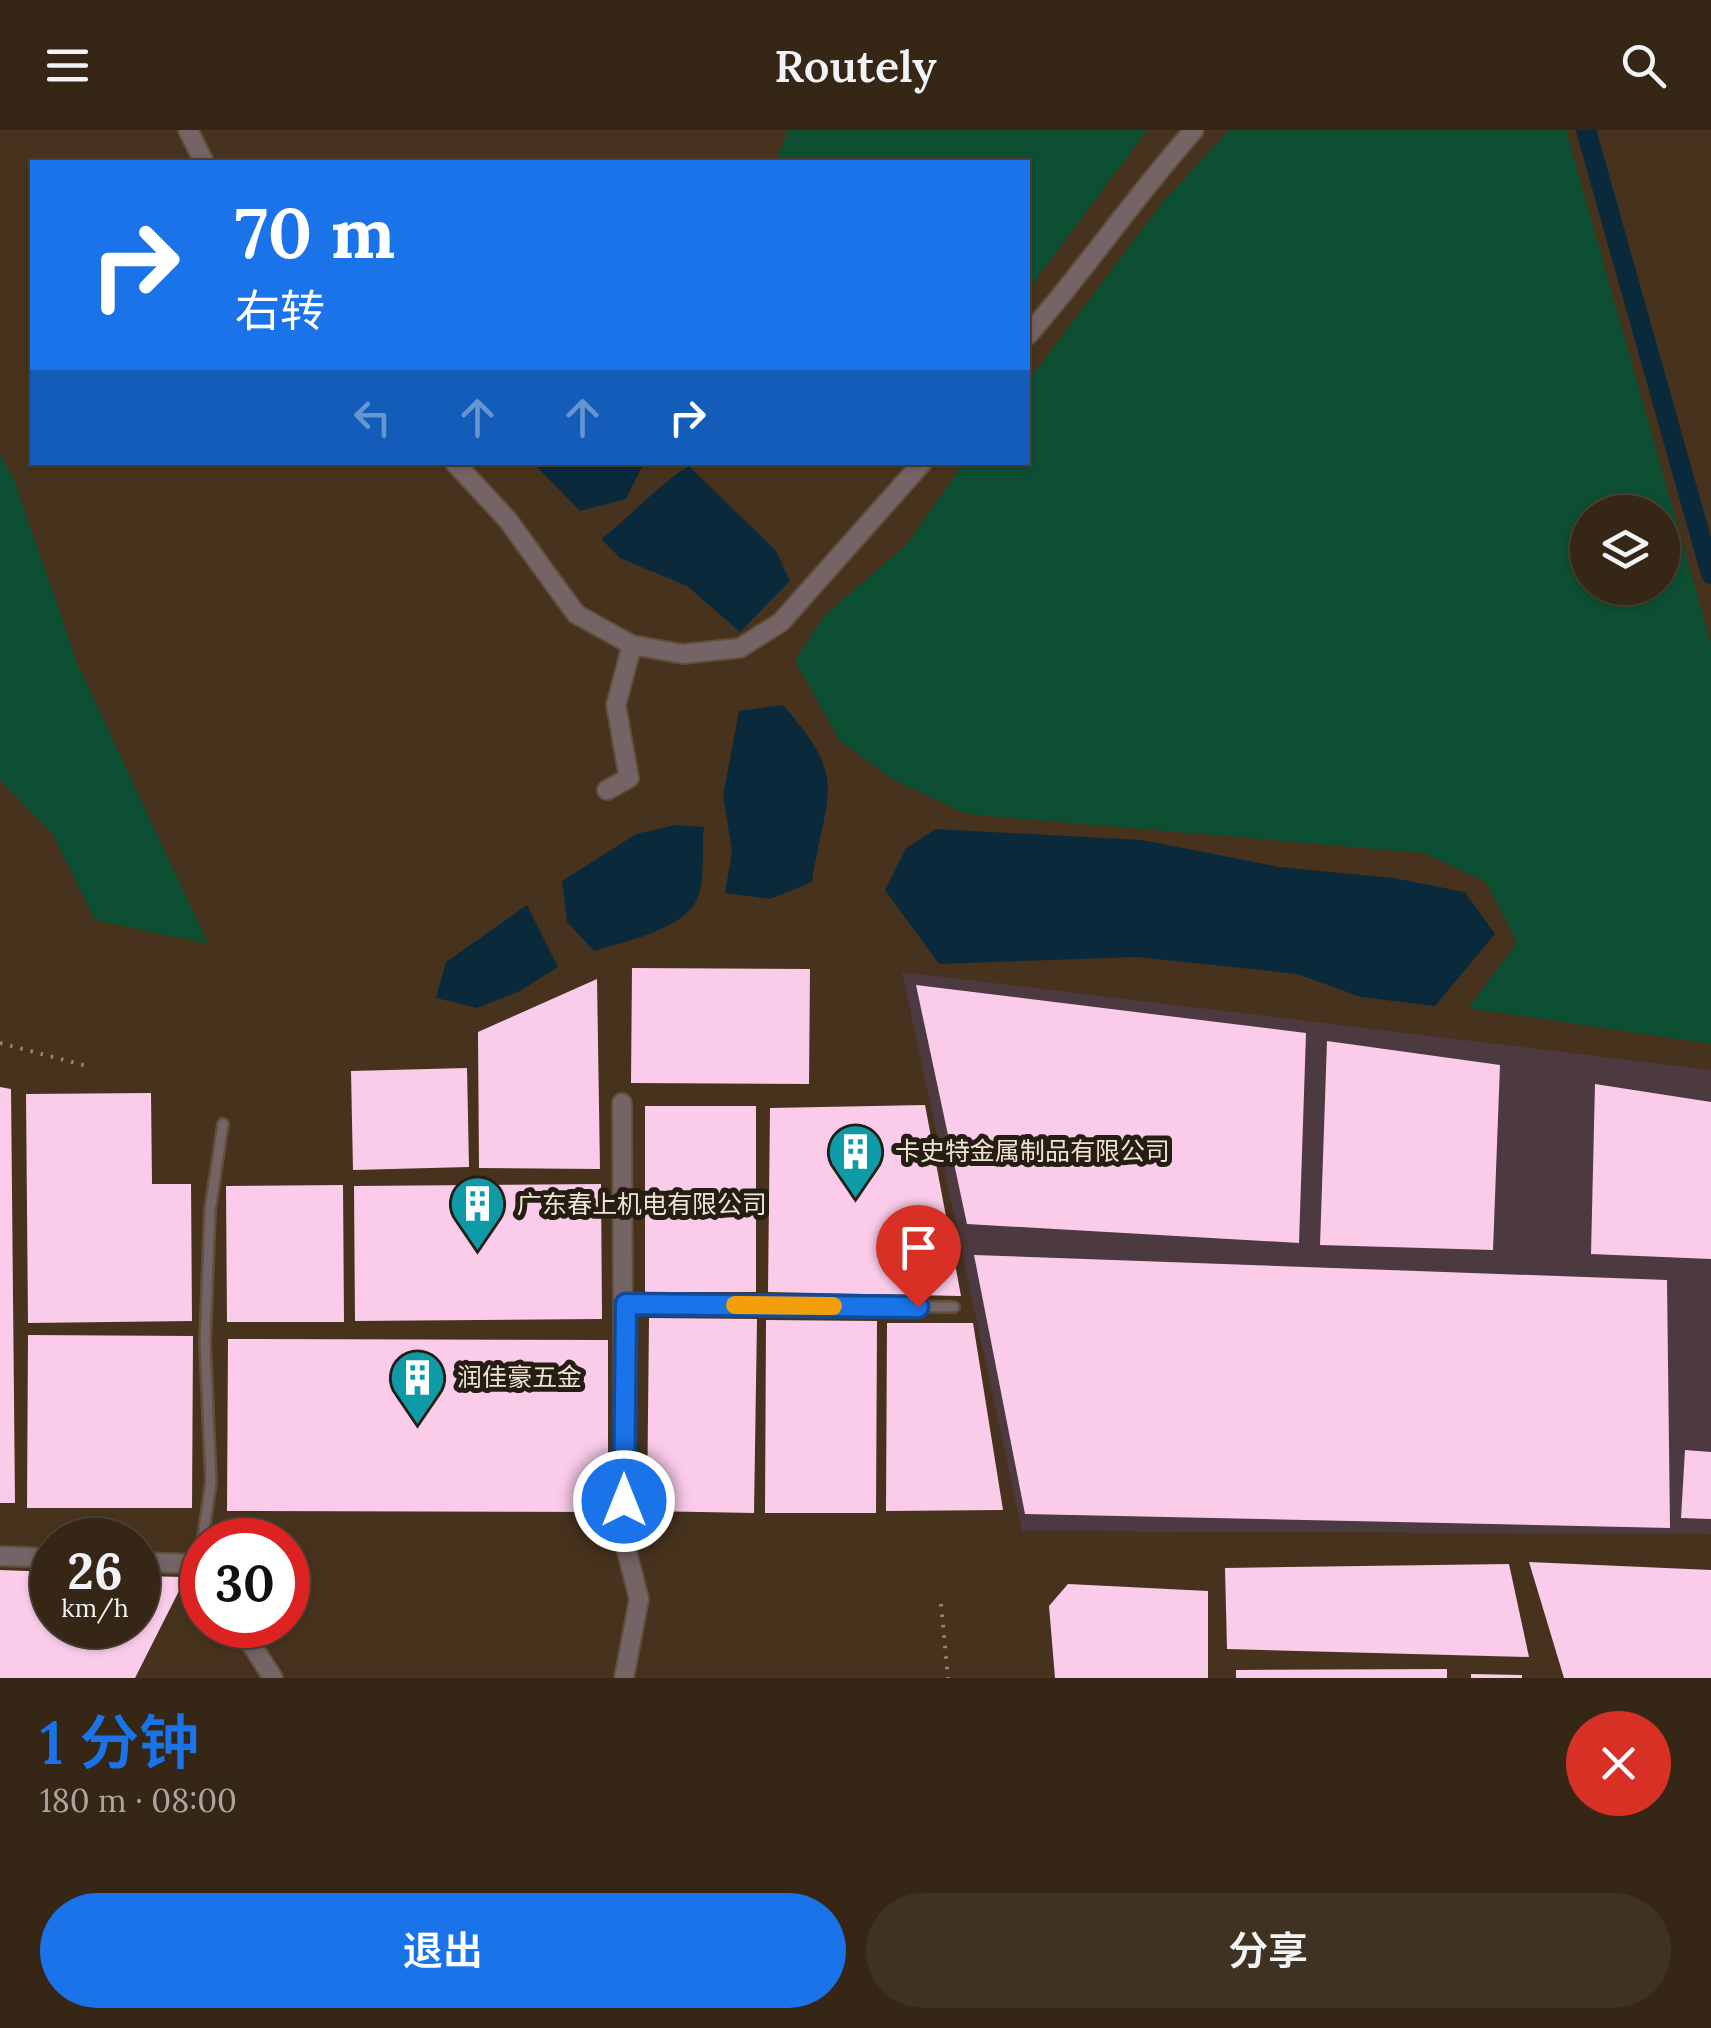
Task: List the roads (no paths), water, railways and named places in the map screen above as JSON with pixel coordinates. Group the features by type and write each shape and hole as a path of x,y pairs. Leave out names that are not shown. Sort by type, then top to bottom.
{"street":[{"path":"188,130 203,160"},
{"path":"1030,333 1071,286 1137,193 1194,130"},
{"path":"457,465 507,519 576,614 632,645 683,654 740,648 780,622 920,465"},
{"path":"607,790 630,778 616,705 632,645"},
{"path":"622,1103 626,1304 624,1540 640,1599 624,1678"},
{"path":"0,1556 30,1557"},
{"path":"254,1648 273,1678"}],"lane":[{"path":"206,1518 210,1482 205,1344 210,1210 224,1124"},
{"path":"626,1304 954,1307"}],"water":[{"path":"535,465 643,465 626,499 580,511"},
{"path":"689,466 776,551 790,581 740,632 687,586 620,558 601,539"},
{"path":"783,705 818,752 828,788 812,882 770,899 725,893 732,851 723,796 739,711"},
{"path":"676,825 704,827 702,877 694,905 662,929 594,951 567,922 562,881 636,834"},
{"path":"936,829 1142,840 1279,867 1394,878 1465,892 1495,934 1435,1006 1361,997 1297,974 1137,957 939,964 885,890 906,848"},
{"path":"527,905 558,967 520,991 477,1008 436,998 446,962"}],"waterway":[{"path":"1586,130 1711,574"}],"place":[{"name":"卡史特金属制品有限公司","path":"856,1200"},
{"name":"广东春上机电有限公司","path":"478,1253"},
{"name":"润佳豪五金","path":"418,1426"}]}
